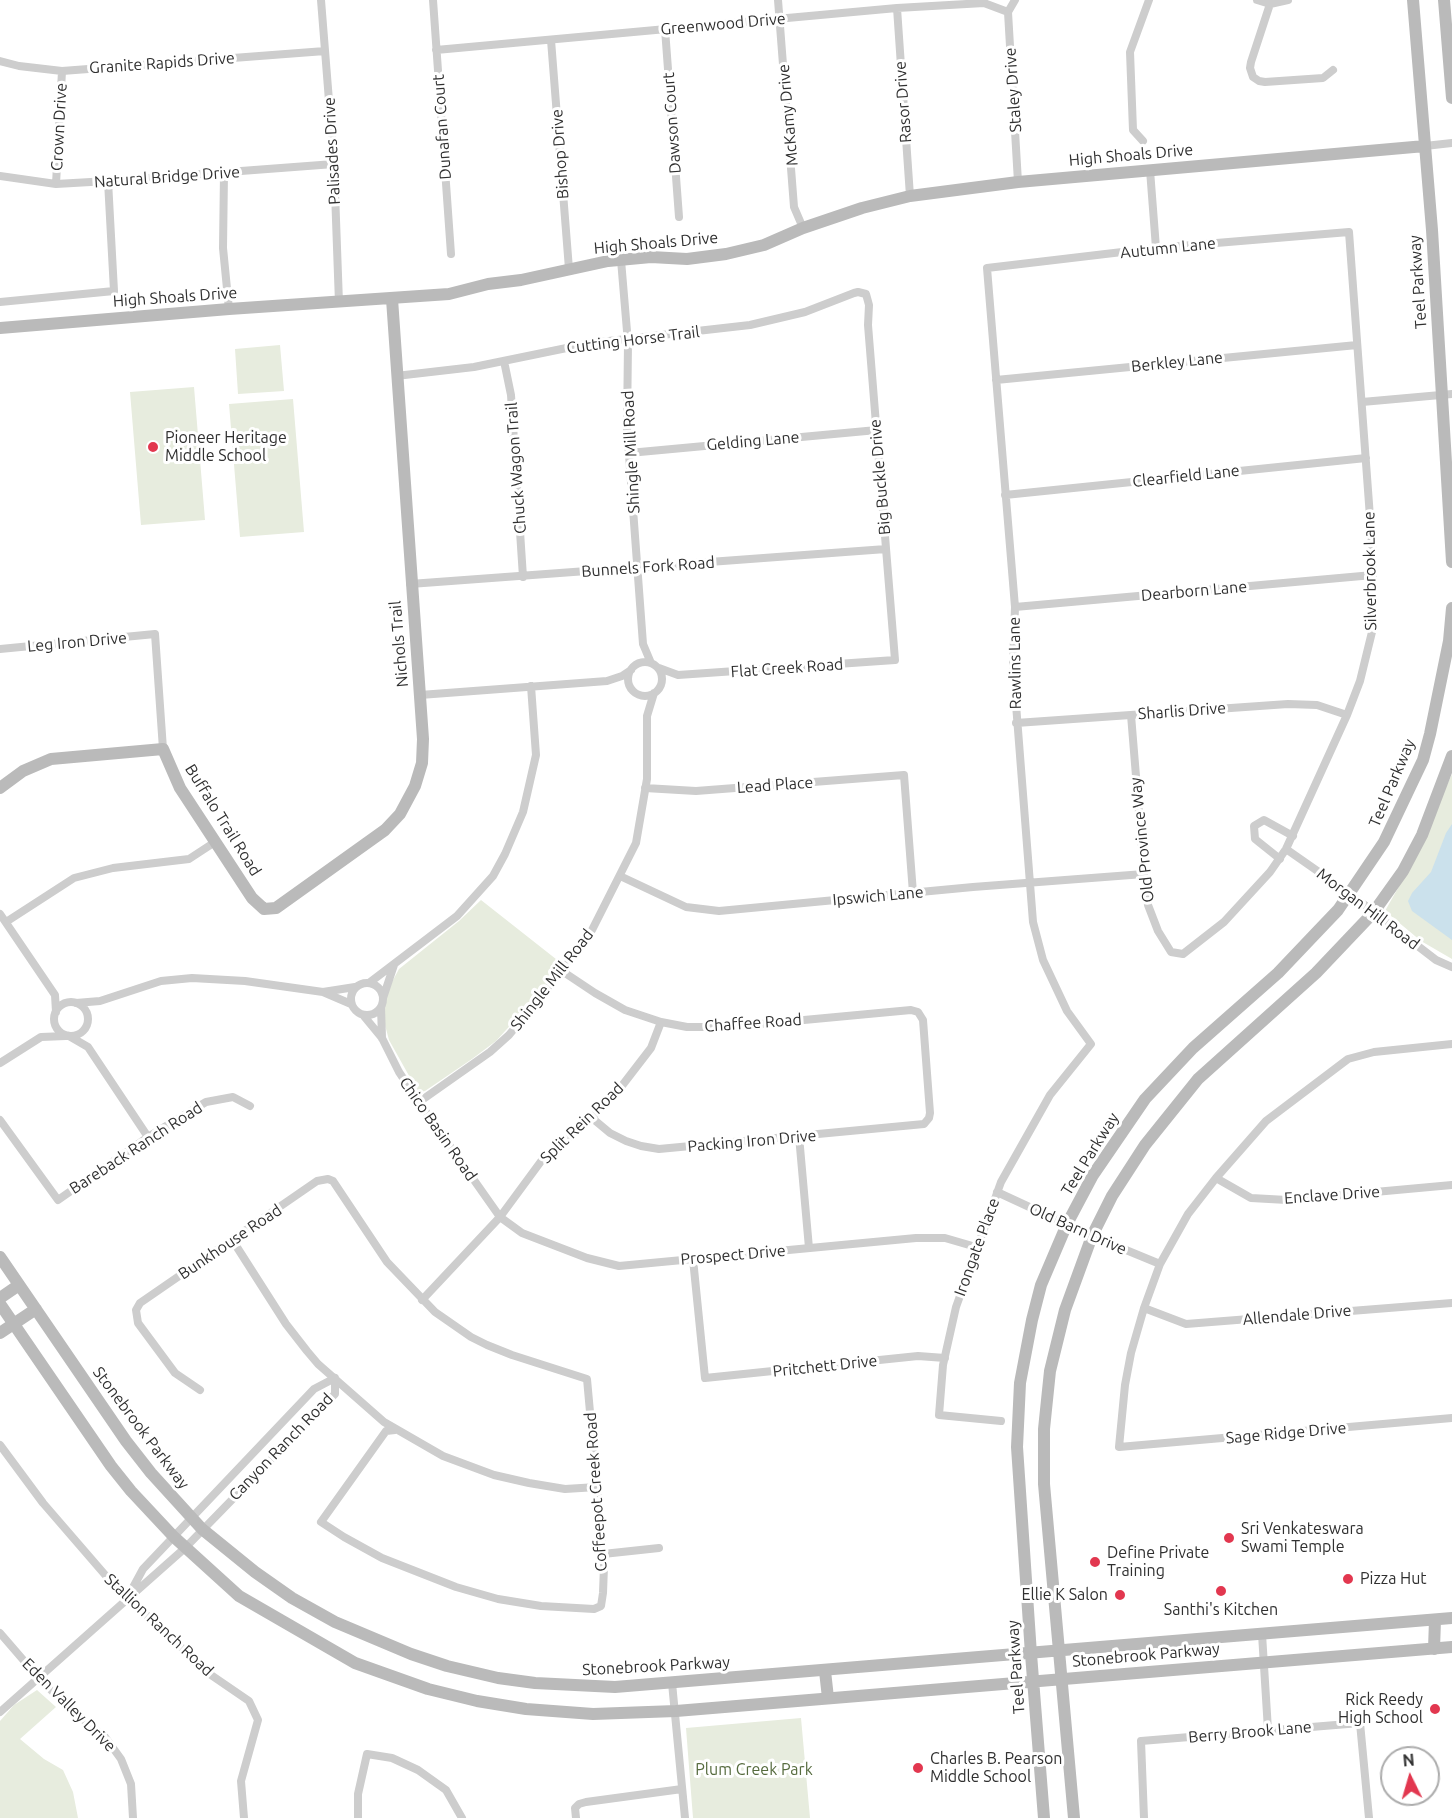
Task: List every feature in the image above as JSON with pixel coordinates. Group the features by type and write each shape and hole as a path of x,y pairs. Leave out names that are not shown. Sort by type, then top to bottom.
{"main road":[{"name":"Teel Parkway","path":"1413,0 1447,395 1452,562"},
{"path":"1444,0 1452,98"},
{"name":"High Shoals Drive","path":"0,328 449,294 488,284 521,280 621,260 651,256 687,259 726,254 764,245 803,228 862,208 910,196 1018,182 1425,146"},
{"name":"Nichols Trail","path":"264,909 276,908 386,830 400,814 416,786 422,763 423,739 410,584 392,299"},
{"name":"Teel Parkway","path":"1044,1818 1017,1447 1019,1391 1035,1305 1041,1285 1067,1224 1093,1175 1144,1099 1193,1048 1278,973 1338,910 1384,842 1423,760 1441,690 1452,608"},
{"path":"0,788 23,771 51,759 164,749"},
{"name":"Buffalo Trail Road","path":"164,749 180,788 252,898 264,909"},
{"path":"1074,1818 1063,1678 1045,1510 1044,1429 1050,1371 1065,1310 1092,1236 1112,1196 1145,1145 1198,1079 1316,973 1373,913 1403,871 1422,835 1452,756"},
{"name":"Stonebrook Parkway","path":"0,1257 126,1441 151,1473 202,1529 255,1572 292,1598 335,1623 411,1654 468,1671 535,1683 615,1687 1452,1618"},
{"path":"0,1298 19,1285"},
{"name":"Stonebrook Parkway","path":"0,1304 111,1466 146,1509 185,1548 239,1596 355,1663 393,1678 477,1701 526,1709 593,1714 676,1711 1452,1647"},
{"path":"0,1333 36,1309"},
{"path":"1434,1649 1435,1620"},
{"path":"825,1671 828,1698"}],"street":[{"name":"Palisades Drive","path":"321,0 334,164 339,303"},
{"name":"Dunafan Court","path":"433,0 451,254"},
{"name":"McKamy Drive","path":"778,0 794,207 803,228"},
{"path":"1008,12 1015,0"},
{"path":"1143,141 1133,130 1130,52 1149,0"},
{"path":"1257,0 1270,4 1288,0"},
{"name":"Greenwood Drive","path":"436,50 897,8 984,3 1008,12"},
{"path":"1270,4 1251,62 1250,68 1253,76 1258,81 1265,82 1323,78 1333,70"},
{"name":"Rasor Drive","path":"897,8 910,196"},
{"name":"Staley Drive","path":"1008,12 1018,182"},
{"name":"Dawson Court","path":"665,29 679,218"},
{"name":"Bishop Drive","path":"551,40 569,269"},
{"name":"Granite Rapids Drive","path":"0,62 62,71 326,51"},
{"name":"Crown Drive","path":"56,183 62,71"},
{"name":"High Shoals Drive","path":"1425,146 1452,143"},
{"name":"Natural Bridge Drive","path":"0,176 56,183 108,182 334,164"},
{"path":"1150,170 1156,249"},
{"path":"224,173 223,248 229,309"},
{"path":"0,302 114,291 108,182"},
{"name":"Autumn Lane","path":"987,267 1349,232"},
{"name":"Silverbrook Lane","path":"1179,955 1187,952 1224,922 1280,859 1286,849 1347,715 1360,681 1372,632 1373,575 1349,232"},
{"name":"Shingle Mill Road","path":"621,260 628,339 626,402 643,644 655,666"},
{"name":"Rawlins Lane","path":"987,267 1015,607 1012,651 1016,723 1034,922 1043,960 1067,1011 1091,1044"},
{"name":"Cutting Horse Trail","path":"396,376 450,371 580,345 750,326 805,312 854,293 866,294"},
{"name":"Big Buckle Drive","path":"866,294 869,305 868,325 895,660"},
{"name":"Berkley Lane","path":"996,380 1357,345"},
{"name":"Chuck Wagon Trail","path":"504,361 511,395 523,577"},
{"path":"1362,402 1447,395"},
{"name":"Gelding Lane","path":"629,453 877,430"},
{"name":"Clearfield Lane","path":"1005,495 1366,458"},
{"name":"Bunnels Fork Road","path":"410,584 886,549"},
{"name":"Dearborn Lane","path":"1015,607 1373,575"},
{"name":"Leg Iron Drive","path":"0,649 155,634"},
{"name":"Buffalo Trail Road","path":"155,634 164,749"},
{"name":"Shingle Mill Road","path":"634,667 643,644"},
{"name":"Flat Creek Road","path":"655,666 678,675 895,660"},
{"path":"420,695 607,681 622,676 634,667 655,666 662,679 656,691"},
{"path":"634,667 628,680 634,691"},
{"path":"607,681 622,684 642,695 656,691 665,682 678,675"},
{"path":"323,992 369,983 457,916 493,876 506,854 523,812 536,755 531,686"},
{"name":"Shingle Mill Road","path":"634,691 647,716"},
{"name":"Shingle Mill Road","path":"419,1102 490,1052 509,1035 562,971 592,930 636,843 649,747 647,716 656,691"},
{"name":"Sharlis Drive","path":"1016,723 1303,704 1317,705 1347,715"},
{"name":"Old Province Way","path":"1131,715 1144,874 1152,918 1171,952 1179,955"},
{"name":"Lead Place","path":"645,788 696,791 904,775 913,893"},
{"path":"1280,859 1255,839 1254,826 1264,820 1293,836"},
{"path":"6,922 74,878 113,868 189,859 215,842"},
{"name":"Morgan Hill Road","path":"1286,849 1349,893 1436,960 1452,967"},
{"name":"Ipswich Lane","path":"620,876 681,905 709,911 1144,874"},
{"path":"0,914 55,995 56,1027 88,1047 148,1137"},
{"path":"42,1037 55,1013 63,1005 100,1001 161,981 192,978 245,981 323,992 351,1004 358,1013 370,1015 377,1012 382,1002 394,965"},
{"name":"Chaffee Road","path":"562,971 611,1003 661,1022 687,1027 714,1028 911,1010 920,1014 923,1020 930,1113 928,1121 921,1125"},
{"path":"369,983 379,988 382,1002"},
{"path":"351,1004 351,995 355,987"},
{"path":"55,995 75,1003 86,1011 88,1047"},
{"path":"0,1063 42,1037 79,1034 87,1025 100,1001"},
{"name":"Chico Basin Road","path":"382,1002 382,1038"},
{"name":"Chico Basin Road","path":"363,1015 382,1038 399,1072 500,1217"},
{"name":"Split Rein Road","path":"422,1300 500,1217 542,1160 592,1118 621,1087 646,1057 655,1041 661,1022"},
{"name":"Irongate Place","path":"1000,1421 939,1415 945,1358 956,1307 996,1192 1050,1095 1091,1044"},
{"path":"1144,1308 1160,1264 1188,1214 1266,1121 1348,1059 1374,1052 1452,1044"},
{"name":"Bareback Ranch Road","path":"0,1120 58,1200 148,1137 206,1102 233,1097 250,1106"},
{"name":"Packing Iron Drive","path":"592,1118 610,1133 626,1142 659,1149 921,1125"},
{"path":"799,1136 809,1248"},
{"name":"Enclave Drive","path":"1216,1178 1251,1198 1287,1200 1452,1185"},
{"name":"Bunkhouse Road","path":"200,1389 175,1373 138,1323 136,1310 145,1299 233,1241 317,1181 328,1179 333,1181 387,1262 422,1300"},
{"name":"Old Barn Drive","path":"996,1192 1160,1264"},
{"name":"Prospect Drive","path":"500,1217 522,1233 587,1258 619,1266 916,1238 945,1238 976,1247"},
{"path":"233,1241 296,1337 318,1364 372,1413 396,1430 443,1455 494,1475 556,1488 597,1487"},
{"name":"Pritchett Drive","path":"693,1259 705,1378 918,1356 945,1358"},
{"name":"Coffeepot Creek Road","path":"396,1430 386,1431 321,1522 344,1538 382,1558 422,1576 464,1590 550,1607 594,1610 600,1606 603,1593 603,1554 587,1379 512,1355 471,1337 422,1300"},
{"name":"Allendale Drive","path":"1144,1308 1186,1324 1452,1303"},
{"name":"Sage Ridge Drive","path":"1144,1308 1131,1353 1125,1385 1119,1447 1452,1418"},
{"name":"Canyon Ranch Road","path":"0,1712 185,1548 335,1394 335,1378 314,1389 143,1569 127,1598"},
{"name":"Stallion Ranch Road","path":"0,1445 43,1503 127,1598 211,1675 249,1701 258,1720 241,1781 244,1818"},
{"path":"603,1554 659,1548"},
{"name":"Eden Valley Drive","path":"0,1633 38,1677 70,1709 105,1737 121,1758 131,1784 133,1818"},
{"path":"1262,1634 1268,1730"},
{"path":"672,1683 685,1818"},
{"name":"Berry Brook Lane","path":"1144,1818 1141,1741 1360,1723 1369,1818"},
{"path":"358,1818 358,1794 367,1754 392,1758 418,1770 446,1790 462,1818"},
{"path":"576,1813 579,1804 586,1802 682,1789"}],"green space":[{"path":"280,345 284,391 238,394 235,349"},
{"path":"194,387 205,520 141,525 130,392"},
{"path":"293,399 304,532 240,537 229,404"},
{"path":"1452,774 1452,959 1421,941 1385,911 1410,867"},
{"path":"481,900 561,963 546,986 496,1041 421,1092 417,1090 389,1040 384,1010 386,993 399,969 459,921"},
{"path":"37,1690 56,1707 20,1739 44,1759 63,1770 73,1792 78,1818 0,1818 0,1721 14,1705"},
{"name":"Plum Creek Park","path":"801,1718 810,1818 693,1818 686,1728"}],"water":[{"path":"1452,824 1452,940 1412,911 1408,901 1412,893 1431,872 1446,833"}],"place":[{"name":"Pioneer Heritage Middle School","path":"153,447"},
{"name":"Sri Venkateswara Swami Temple","path":"1229,1538"},
{"name":"Define Private Training","path":"1095,1562"},
{"name":"Pizza Hut","path":"1348,1579"},
{"name":"Santhi's Kitchen","path":"1221,1591"},
{"name":"Ellie K Salon","path":"1120,1595"},
{"name":"Rick Reedy High School","path":"1435,1709"},
{"name":"Charles B. Pearson Middle School","path":"918,1768"}]}
